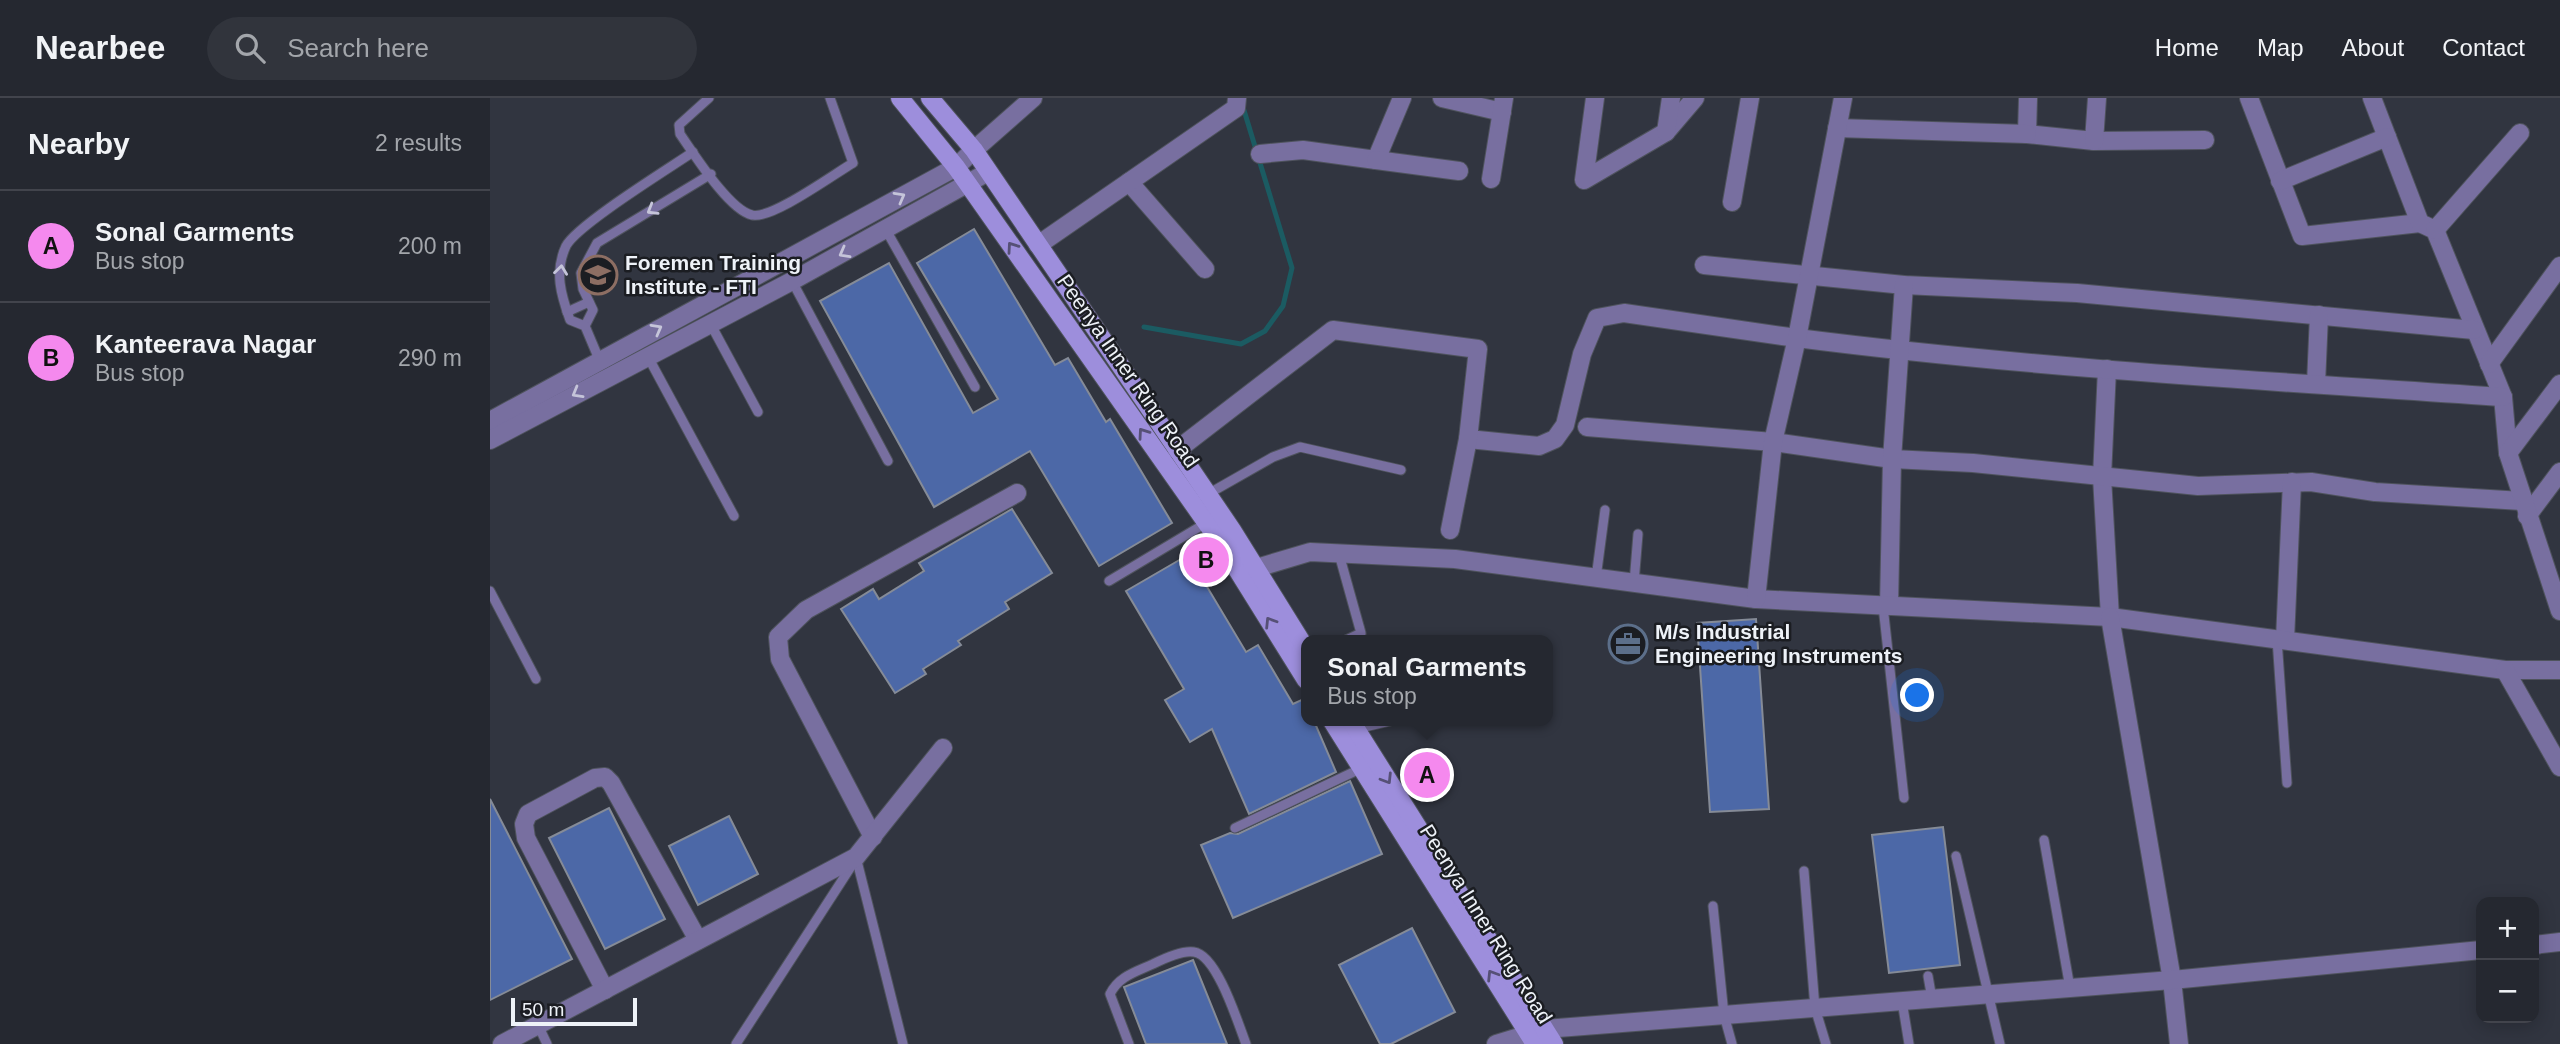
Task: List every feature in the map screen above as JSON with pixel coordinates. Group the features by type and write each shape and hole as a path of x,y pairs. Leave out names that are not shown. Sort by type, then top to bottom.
{"main road":[{"name":"Peenya Inner Ring Road","path":"900,98 956,167 1206,523 1247,570 1301,642"},
{"name":"Peenya Inner Ring Road","path":"930,98 974,150 1208,494 1301,671"},
{"name":"Peenya Inner Ring Road","path":"1335,726 1541,1038"},
{"name":"Peenya Inner Ring Road","path":"1355,726 1541,1038"}],"street":[{"path":"490,440 604,368 956,167 1033,98"},
{"path":"1038,245 1236,108 1237,98"},
{"path":"1376,160 1402,98"},
{"path":"1442,98 1503,105 1491,179"},
{"path":"1595,98 1584,180 1666,132 1695,98"},
{"path":"1666,132 1671,98"},
{"path":"1732,202 1750,98"},
{"path":"1756,599 1773,442 1797,338 1843,98"},
{"path":"2026,134 2028,98"},
{"path":"2094,141 2097,98"},
{"path":"2249,98 2302,236 2428,227 2520,133"},
{"path":"2372,98 2503,397 2508,453 2560,611"},
{"path":"1837,128 2026,134 2094,141 2205,140"},
{"path":"2280,181 2387,137"},
{"path":"1259,154 1303,150 1459,171"},
{"path":"490,421 604,368 648,355 792,281 988,172"},
{"path":"1129,182 1205,269"},
{"path":"1704,265 1904,285 2077,293 2474,330"},
{"path":"2489,364 2560,266"},
{"path":"1886,606 1892,459 1904,285"},
{"path":"1468,439 1539,446 1555,439 1565,425 1582,354 1597,318 1624,313 1797,338 2107,369 2503,397"},
{"path":"2316,384 2319,315"},
{"path":"1177,450 1333,330 1478,349 1468,439 1450,530"},
{"path":"2107,369 2102,477 2110,617 2172,980 2179,1044"},
{"path":"2508,453 2560,384"},
{"path":"1587,427 1773,442 1892,459 1973,463 2199,486 2311,482 2375,492 2524,508"},
{"path":"2524,508 2560,472"},
{"path":"2281,640 2292,482"},
{"path":"873,837 780,659 778,637 806,610 1017,493"},
{"path":"1247,570 1310,552 1455,559 1756,599 2110,617 2505,670 2560,670"},
{"path":"2505,670 2560,767"},
{"path":"502,1044 856,857 943,748"},
{"path":"605,990 526,838 524,824 527,814 605,776 698,940"},
{"path":"2539,944 2560,942"},
{"path":"1496,1044 1724,1015 2172,980 2476,950"}],"lane":[{"path":"709,98 679,125 680,134 735,207 753,216 770,212 853,163 830,98"},
{"path":"604,368 585,326 570,320 560,292 559,271 567,244 596,218 693,152"},
{"path":"585,326 593,310 581,273 597,243 711,174"},
{"path":"886,230 975,387"},
{"path":"792,281 888,461"},
{"path":"567,312 589,302"},
{"path":"710,323 758,412"},
{"path":"648,355 734,516"},
{"path":"1208,494 1273,457 1300,447 1401,470"},
{"path":"1596,578 1605,510"},
{"path":"1109,581 1206,523"},
{"path":"1634,583 1638,534"},
{"path":"1339,554 1361,635"},
{"path":"490,591 536,679"},
{"path":"1886,606 1904,798"},
{"path":"2281,640 2287,783"},
{"path":"1235,828 1362,768"},
{"path":"2044,841 2070,988"},
{"path":"1956,856 2000,1044"},
{"path":"736,1044 856,857"},
{"path":"856,857 903,1044"},
{"path":"1804,871 1815,1008 1826,1044"},
{"path":"1713,906 1724,1015 1732,1044"},
{"path":"1129,1044 1110,994 1116,981 1163,959 1193,951 1204,956 1214,968 1246,1044"},
{"path":"1928,976 1932,999"},
{"path":"1902,1001 1909,1044"},
{"path":"538,1025 547,1044"}],"building":[{"path":"974,229 1055,365 1068,358 1106,422 1110,419 1172,523 1099,566 1030,451 934,507 820,301 889,263 973,413 998,399 917,263"},
{"path":"1012,509 1052,573 1005,602 1009,609 958,641 961,645 923,669 926,674 895,693 841,609 873,589 879,599 924,571 919,563"},
{"path":"1188,555 1246,652 1258,645 1293,704 1301,700 1301,726 1316,726 1336,772 1249,814 1212,729 1190,742 1165,700 1184,689 1126,591"},
{"path":"1756,619 1769,809 1710,812 1697,623"},
{"path":"1350,781 1382,854 1233,918 1201,845 1230,833 1238,834"},
{"path":"490,799 572,959 490,1000"},
{"path":"609,808 665,919 605,949 549,838"},
{"path":"729,816 758,874 698,905 669,846"},
{"path":"1943,827 1960,965 1889,973 1872,835"},
{"path":"1412,928 1455,1012 1391,1044 1380,1044 1339,965"},
{"path":"1193,960 1227,1044 1146,1044 1124,987"}],"waterway":[{"path":"1144,327 1241,344 1265,331 1283,306 1292,268 1243,107"}],"place":[{"name":"Foremen Training Institute - FTI","path":"598,275"},
{"name":"Kanteerava Nagar","path":"1206,560"},
{"name":"M/s Industrial Engineering Instruments","path":"1628,644"},
{"name":"Sonal Garments","path":"1427,775"}]}
